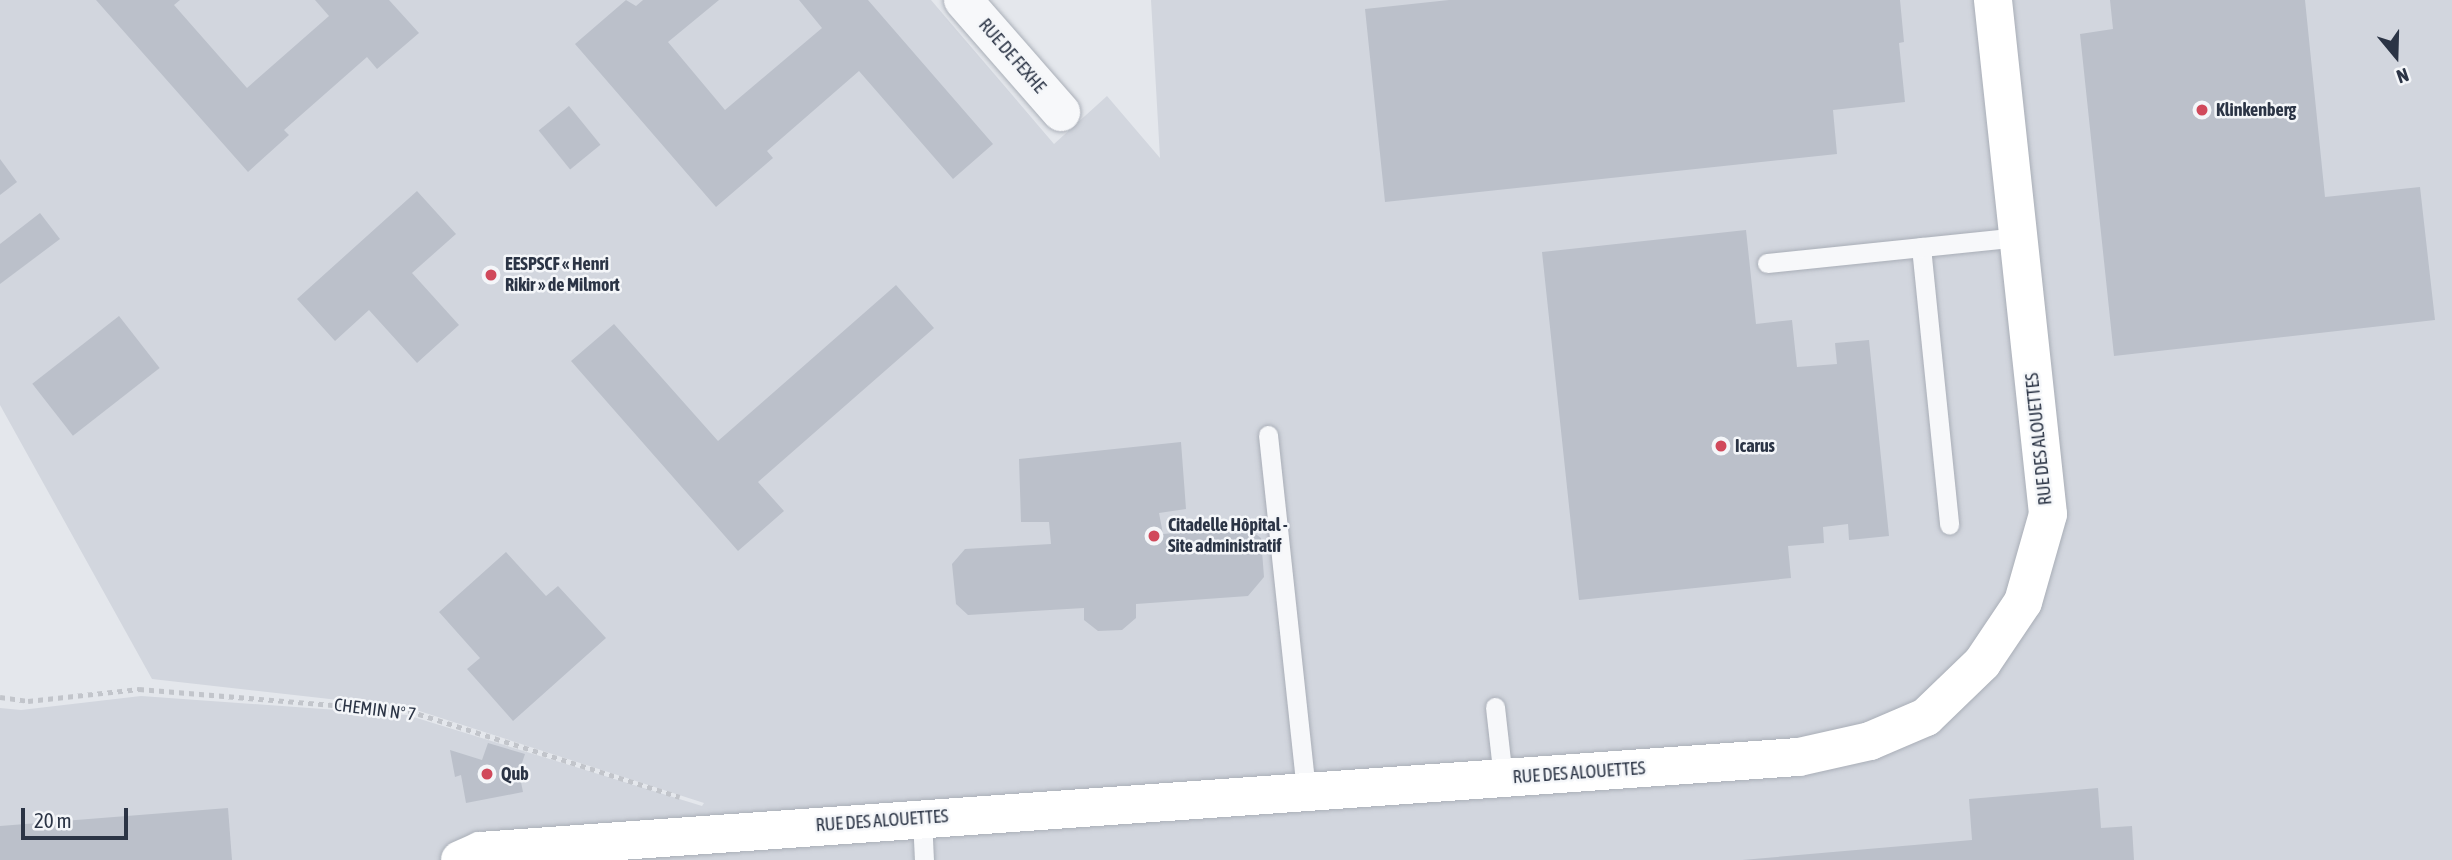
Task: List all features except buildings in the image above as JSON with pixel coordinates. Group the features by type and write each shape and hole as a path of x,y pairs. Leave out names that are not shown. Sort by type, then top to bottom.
{"street":[{"name":"RUE DE FEXHE","path":"963,0 1061,112"},
{"name":"RUE DES ALOUETTES","path":"460,860 480,851 1799,757 1870,741 1926,717 1982,663 2023,601 2048,514 1993,0"}],"lane":[{"path":"1767,263 2017,237"},
{"path":"1921,247 1949,525"},
{"path":"1268,435 1306,791"},
{"path":"1495,707 1503,778"},
{"path":"922,818 924,860"}],"path":[{"name":"CHEMIN N° 7","path":"0,697 28,701 139,688 409,711 684,799"}],"shaded area":[{"path":"0,0 931,0 1054,144 1107,96 1160,158 1151,0 2452,0 2452,860 0,860 0,708 21,710 141,696 407,715 702,806 704,803 410,708 152,679 0,405"}],"place":[{"name":"Klinkenberg","path":"2202,110"},
{"name":"EESPSCF « Henri Rikir » de Milmort","path":"491,275"},
{"name":"Icarus","path":"1721,446"},
{"name":"Citadelle Hôpital - Site administratif","path":"1154,536"},
{"name":"Qub","path":"487,774"}]}
